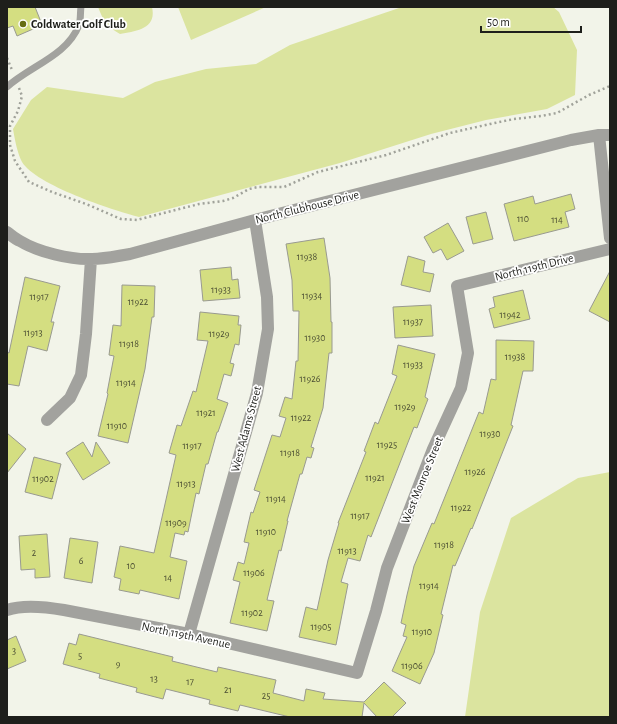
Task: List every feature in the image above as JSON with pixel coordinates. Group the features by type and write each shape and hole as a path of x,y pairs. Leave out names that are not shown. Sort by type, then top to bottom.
{"street":[{"name":"North Clubhouse Drive","path":"7,232 19,241 37,249 64,256 91,259 130,254 255,220 572,140 604,135"},
{"path":"604,135 610,238"},
{"name":"West Adams Street","path":"189,634 257,393 268,329 267,297 255,220"},
{"name":"North 119th Drive","path":"457,286 610,249"},
{"path":"47,420 70,398 81,375 88,311 91,259"},
{"name":"West Monroe Street","path":"357,673 376,611 387,568 433,449 461,388 468,353 457,286"},
{"name":"North 119th Avenue","path":"10,609 45,607 64,610 189,634 357,673"}],"lane":[{"path":"7,87 16,79 55,55 73,37 79,24 81,7"}],"path":[{"path":"7,58 22,96 18,111 10,126 10,145 15,161 29,182 121,219 137,220 199,204 223,202 249,190 258,188 284,187 318,172 386,155 450,133 557,112 610,86"}],"green space":[{"path":"98,7 152,7 153,14 151,20 144,28 120,34 106,23"},
{"path":"178,7 266,7 191,40"},
{"path":"402,7 553,7 559,12 577,50 575,95 547,109 486,120 431,134 340,163 139,217 94,203 58,188 30,171 20,158 13,129 31,100 47,87 123,98 155,82 206,69 256,64 290,45"},
{"path":"610,472 610,717 465,717 480,612 511,518 578,478"}],"building":[{"name":"Coldwater Golf Club","path":"7,7 35,7 41,22 39,23 40,26 17,36 13,26 7,28"},
{"path":"571,194 575,209 565,212 569,227 514,241 504,204 533,196 535,204"},
{"path":"486,212 493,239 473,244 466,217"},
{"path":"448,223 464,251 447,260 441,249 433,253 424,237"},
{"path":"324,238 330,278 332,353 329,353 323,408 311,447 314,448 311,458 307,457 302,474 300,474 267,600 274,601 267,631 230,623 240,582 233,580 238,562 244,564 249,543 244,542 251,512 253,513 260,492 254,490 272,435 280,437 286,418 279,416 285,397 292,399 296,361 298,361 299,311 293,311 292,280 286,244"},
{"path":"408,256 425,261 423,272 434,274 430,292 401,285"},
{"path":"231,267 232,280 238,279 240,298 203,301 200,270"},
{"path":"610,271 610,322 589,311"},
{"path":"25,277 60,286 51,322 54,322 47,351 28,346 19,386 7,384 7,352 9,353"},
{"path":"122,285 155,286 154,317 152,317 145,369 128,443 98,436 108,394 114,356 109,355 113,325 121,326"},
{"path":"523,290 530,319 494,328 489,309 495,307 493,297"},
{"path":"431,305 433,336 395,338 393,307"},
{"path":"200,312 239,316 238,325 241,325 239,345 235,344 230,363 234,364 231,376 224,374 217,399 228,403 217,432 208,464 206,464 199,494 196,493 188,532 185,531 184,535 175,533 170,557 187,561 179,599 140,590 139,594 119,590 121,579 114,577 120,546 154,553 176,455 169,453 177,425 181,426 193,391 196,392 208,341 197,340"},
{"path":"496,340 534,341 533,371 523,371 511,425 513,426 472,529 471,528 455,566 453,565 441,614 443,615 434,653 420,684 392,671 407,637 403,636 406,625 401,623 407,595 414,566 432,523 434,524 479,412 483,414 491,379 496,380"},
{"path":"398,345 435,354 425,397 428,399 417,428 414,427 371,537 368,535 360,561 348,558 341,582 348,584 336,645 299,637 306,607 317,610 338,523 366,452 364,451 375,422 378,424 397,376 392,374"},
{"path":"7,433 26,449 7,473"},
{"path":"83,442 92,457 96,442 110,463 83,480 66,453"},
{"path":"34,457 61,464 52,499 25,492"},
{"path":"47,534 50,577 35,578 35,569 21,570 19,536"},
{"path":"70,538 98,542 92,583 64,578"},
{"path":"79,634 173,657 172,661 217,672 218,667 276,680 273,693 304,701 306,689 325,693 323,699 364,702 384,682 406,703 392,717 377,717 364,703 362,717 290,717 240,705 238,711 209,704 210,700 166,689 163,699 136,692 137,688 99,678 100,674 63,664 69,643 76,645"},
{"path":"16,636 26,661 7,669 7,640"}],"place":[{"name":"Coldwater Golf Club","path":"23,24"}]}
